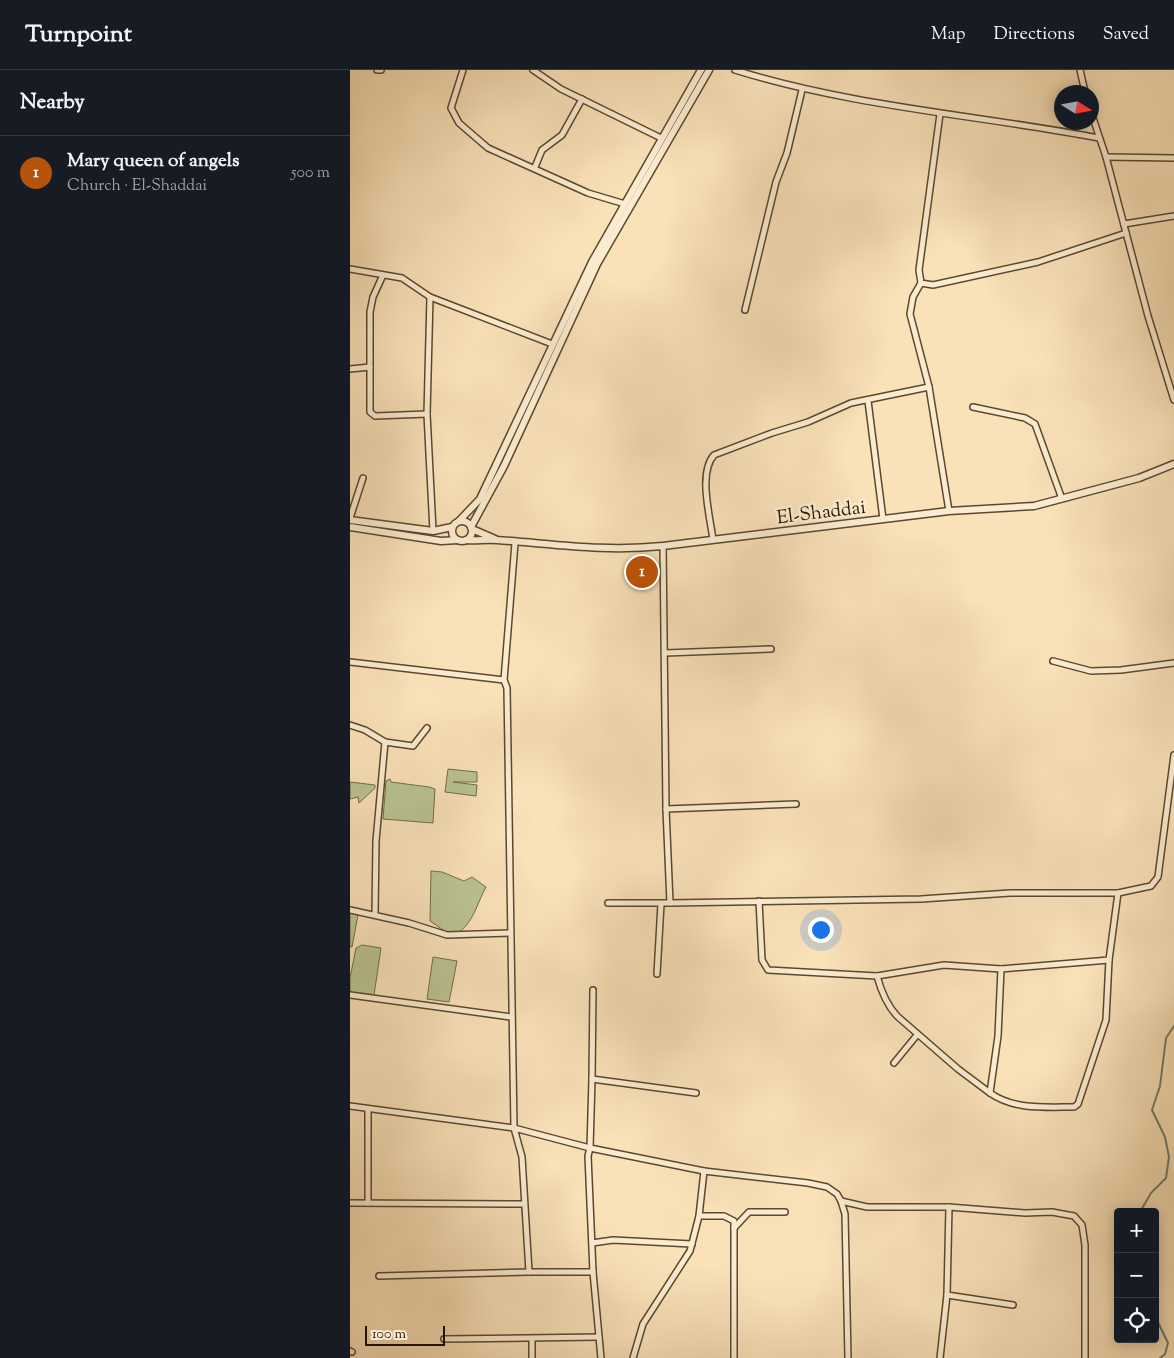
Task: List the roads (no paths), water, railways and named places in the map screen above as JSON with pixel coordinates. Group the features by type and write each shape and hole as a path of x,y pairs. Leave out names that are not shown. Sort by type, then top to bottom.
{"street":[{"path":"464,70 451,108 459,123 488,148 535,167 588,193 625,204"},
{"path":"533,70 561,89 661,138"},
{"path":"350,527 441,541 466,540 471,535 471,528 504,466 552,344 625,204 701,70"},
{"path":"363,478 350,519 384,525 434,530 452,527 480,499 524,415 595,263 709,70"},
{"path":"735,70 802,90 940,114 1099,138"},
{"path":"1080,70 1083,85"},
{"path":"745,310 776,182 787,153 802,90"},
{"path":"535,167 542,150 562,135 582,99"},
{"path":"940,114 919,270 921,283 913,297 910,314 929,388 950,511"},
{"path":"1097,130 1106,157 1174,400"},
{"path":"1106,157 1174,158"},
{"path":"1124,224 1174,216"},
{"path":"921,283 933,285 1013,268 1126,233"},
{"path":"350,269 409,282 430,297 552,344"},
{"path":"383,275 373,297 370,312 370,412 372,415 428,414"},
{"path":"430,297 428,414 434,530"},
{"path":"350,370 370,367"},
{"path":"713,540 705,474 709,461 714,455 772,433 808,422 851,403 929,388"},
{"path":"868,401 883,519"},
{"path":"973,407 1025,418 1035,424 1062,499"},
{"name":"El-Shaddai","path":"466,540 496,540 514,543 624,550 950,511 1011,509 1062,499 1139,478 1174,464"},
{"path":"459,521 467,522 471,528 496,540"},
{"path":"452,527 452,533 458,540"},
{"path":"514,543 504,680 507,688 514,1128 522,1157 529,1272"},
{"path":"663,546 666,809 670,903"},
{"path":"665,652 771,649"},
{"path":"1053,661 1091,671 1121,670 1174,664"},
{"path":"350,662 504,680"},
{"path":"350,725 365,730 384,742 413,746 427,728"},
{"path":"375,914 376,842 384,742"},
{"path":"608,903 661,904 914,899 1029,892 1118,893 1152,886 1158,877 1174,755"},
{"path":"666,809 796,804"},
{"path":"877,976 880,990 890,1008 917,1035 1002,1101 1033,1107 1076,1106 1104,1026 1118,893"},
{"path":"759,901 762,960 768,970 877,976 944,965 1001,970 1110,960"},
{"path":"657,974 661,904"},
{"path":"350,910 375,914 447,935 510,933"},
{"path":"990,1092 996,1052 1001,970"},
{"path":"593,990 590,1148 588,1156 593,1272 601,1358"},
{"path":"350,994 511,1017"},
{"path":"894,1063 917,1035"},
{"path":"592,1079 696,1093"},
{"path":"350,1106 514,1128 590,1148 704,1171 767,1177 827,1187 837,1194 845,1214 848,1358"},
{"path":"368,1109 368,1203"},
{"path":"633,1358 643,1324 687,1257 692,1244 699,1216 704,1171"},
{"path":"841,1201 867,1207 949,1207 1025,1213 1052,1212 1074,1216 1082,1225 1084,1245 1085,1358"},
{"path":"350,1203 524,1204"},
{"path":"940,1358 947,1295 949,1207"},
{"path":"734,1228 749,1212 785,1212"},
{"path":"699,1216 730,1218 734,1221 734,1358"},
{"path":"592,1242 613,1240 692,1244"},
{"path":"379,1276 593,1272"},
{"path":"947,1295 1013,1305"},
{"path":"444,1339 532,1340 599,1337"},
{"path":"532,1340 532,1358"}],"waterway":[{"path":"1142,1208 1151,1193 1166,1178 1169,1157 1165,1137 1152,1110 1160,1086 1166,1038 1174,1026"},
{"path":"1159,1324 1168,1343 1165,1354 1160,1358"}],"place":[{"name":"Mary queen of angels","path":"642,572"}]}
